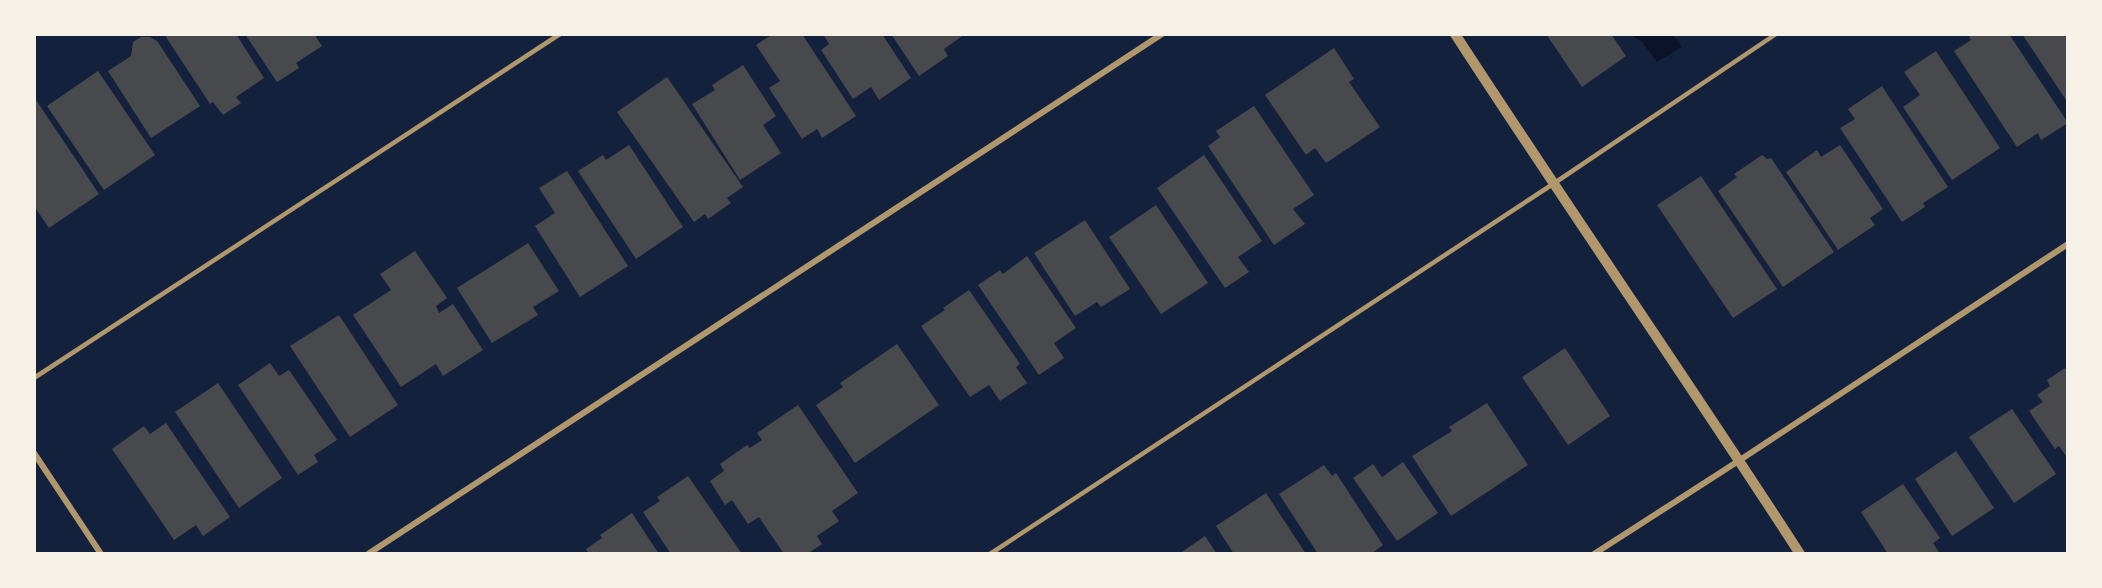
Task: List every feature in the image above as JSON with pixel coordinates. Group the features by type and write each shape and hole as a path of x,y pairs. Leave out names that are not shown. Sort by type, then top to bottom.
{"street":[{"path":"368,554 1162,34"},
{"path":"1455,34 1553,184 1740,460 1800,554"},
{"path":"1594,554 2067,244"},
{"path":"34,453 101,554"}],"lane":[{"path":"34,378 560,34"},
{"path":"990,554 1553,184 1776,34"}],"water":[{"path":"1631,35 1673,35 1682,47 1657,62 1642,42"}],"building":[{"path":"164,34 236,34 264,78 236,97 241,103 223,115 213,102 210,104"},
{"path":"245,34 314,34 322,46 296,63 299,68 277,82"},
{"path":"773,34 802,34 856,116 822,138 817,129 802,139 769,88 780,81 756,45"},
{"path":"823,34 882,34 911,78 879,100 871,87 853,99 821,50 829,44"},
{"path":"891,34 965,34 944,49 948,56 919,76"},
{"path":"1546,34 1611,34 1626,56 1582,87"},
{"path":"1973,34 2009,34 2068,123 2041,140 2038,133 2017,147 1954,51 1971,40 1969,37"},
{"path":"2022,34 2068,34 2068,103"},
{"path":"141,37 150,37 157,41 200,106 151,138 108,71 131,56 133,42"},
{"path":"1334,48 1354,79 1349,82 1380,127 1326,163 1315,148 1306,155 1265,95"},
{"path":"1936,51 2000,148 1952,180 1903,107 1920,95 1904,72"},
{"path":"743,65 776,116 763,125 781,153 740,180 692,104 715,90 712,85"},
{"path":"98,71 155,155 104,190 47,106"},
{"path":"667,77 743,187 727,198 731,203 708,219 705,214 694,222 617,112"},
{"path":"1882,86 1948,187 1923,203 1925,207 1902,222 1840,128 1855,119 1848,109"},
{"path":"36,100 99,194 49,228 34,206"},
{"path":"1254,106 1314,195 1293,209 1305,224 1274,245 1208,146 1220,137 1216,131"},
{"path":"629,145 683,227 636,259 578,171 603,155 606,160"},
{"path":"1840,145 1883,209 1870,218 1875,225 1838,250 1786,172 1817,150 1821,157"},
{"path":"1204,155 1262,241 1238,257 1249,272 1225,288 1157,188"},
{"path":"1762,155 1767,159 1771,158 1834,252 1783,287 1718,191 1737,177 1734,174"},
{"path":"567,171 628,266 580,297 535,226 555,213 539,188"},
{"path":"1701,176 1777,289 1733,318 1657,205"},
{"path":"1156,205 1208,283 1161,314 1109,237"},
{"path":"1085,220 1130,289 1101,307 1097,302 1075,316 1034,253"},
{"path":"528,243 559,291 533,307 538,315 492,343 457,288"},
{"path":"415,251 447,298 436,306 439,313 453,304 483,350 443,376 436,364 401,387 353,315 391,290 380,274"},
{"path":"1027,256 1076,328 1054,343 1064,358 1039,375 978,285 1000,270 1003,274"},
{"path":"969,290 1020,364 1016,367 1027,383 1000,401 989,385 970,397 921,326"},
{"path":"339,315 398,405 350,437 290,346"},
{"path":"897,344 939,405 855,463 816,405 843,387 840,383"},
{"path":"1565,348 1610,416 1568,445 1522,377"},
{"path":"270,363 279,376 289,370 337,440 314,455 318,462 298,475 238,385"},
{"path":"2065,368 2068,372 2068,459 2059,446 2055,449 2029,411 2043,402 2037,395 2050,386 2047,380"},
{"path":"218,383 282,478 239,508 175,412"},
{"path":"1487,403 1528,465 1451,516 1412,456 1452,431 1449,427"},
{"path":"798,405 858,493 832,511 839,521 817,536 822,544 807,554 784,554 759,517 748,524 732,500 725,505 710,481 724,471 720,464 747,445 750,448 762,440 757,433"},
{"path":"2012,409 2056,474 2014,503 1969,437"},
{"path":"166,423 230,517 203,536 196,525 174,540 112,449 144,426 150,434"},
{"path":"1956,451 1994,508 1952,536 1915,479"},
{"path":"1403,462 1438,513 1397,541 1353,478 1373,464 1382,477"},
{"path":"1324,465 1332,476 1336,473 1383,545 1371,554 1318,554 1279,494"},
{"path":"688,476 742,554 671,554 643,512 660,501 657,497"},
{"path":"1903,484 1940,538 1933,543 1940,554 1888,554 1861,512"},
{"path":"1266,493 1306,554 1234,554 1216,526"},
{"path":"632,513 659,554 589,554 586,549 602,538 600,535"},
{"path":"1205,536 1217,554 1179,554"}]}
